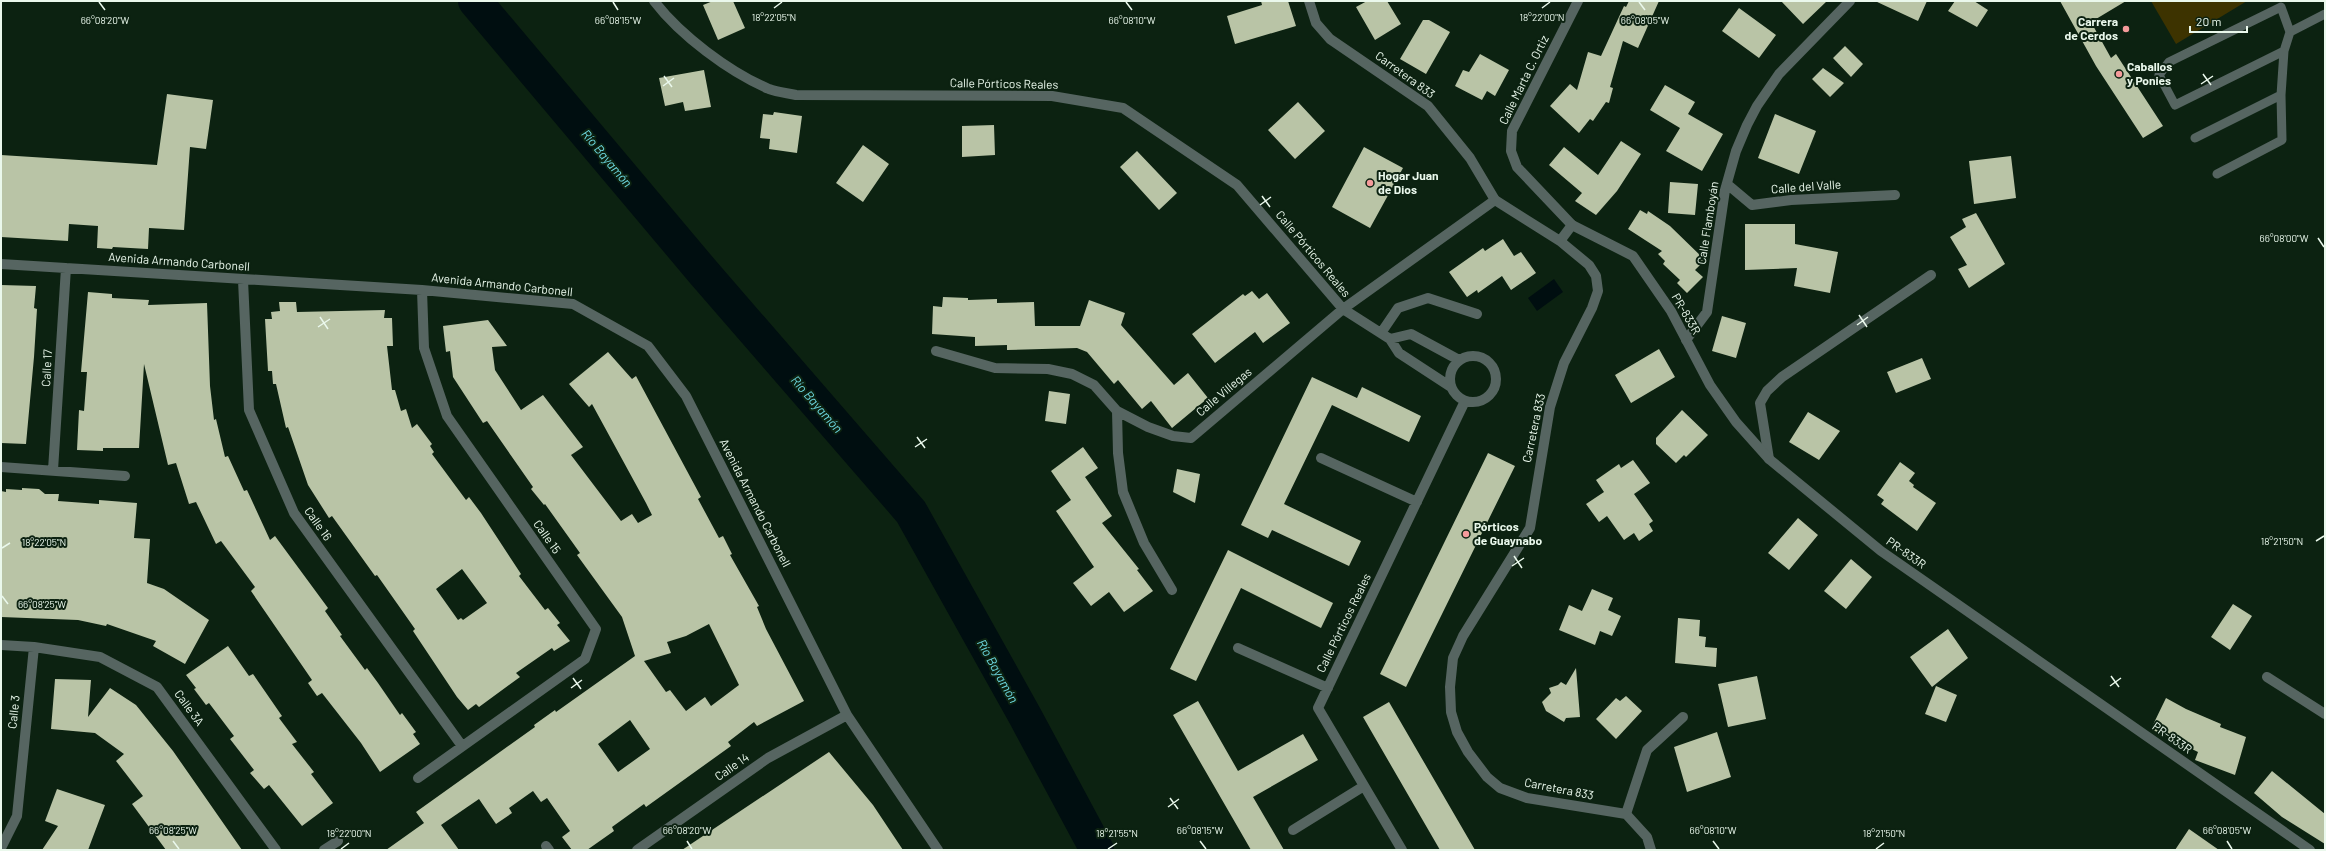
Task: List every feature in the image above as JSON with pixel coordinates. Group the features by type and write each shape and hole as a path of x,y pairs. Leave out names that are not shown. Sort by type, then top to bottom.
{"street":[{"name":"Calle Pórticos Reales","path":"654,1 664,14 700,46 735,70 769,89 789,94 1052,96 1123,108 1237,184 1343,309 1386,336 1399,353 1451,387"},
{"name":"Carretera 833","path":"1309,1 1316,23 1330,38 1428,106 1470,158 1496,200 1560,241 1589,265 1596,276 1598,291 1592,308 1564,363 1550,407 1530,528 1463,636 1452,658 1450,687 1451,712 1457,732 1468,752 1487,777 1500,788 1527,798 1626,814"},
{"name":"Calle Marta C. Ortiz","path":"1572,225 1517,167 1511,151 1512,131 1578,1"},
{"name":"Calle Flamboyán","path":"1686,340 1707,312 1727,184 1736,151 1757,106 1779,74 1850,1"},
{"name":"Calle del Valle","path":"1727,184 1752,205 1790,200 1895,195"},
{"name":"Calle Villegas","path":"936,351 995,368 1048,369 1072,374 1094,385 1117,411 1148,427 1173,436 1191,438 1343,309 1496,200"},
{"path":"1560,241 1572,225"},
{"name":"PR-833R","path":"1572,225 1633,256 1671,311 1710,385 1736,422 1769,459 1881,551 2310,850"},
{"name":"Avenida Armando Carbonell","path":"1,264 422,290 573,304 648,346 686,396 847,715 938,850"},
{"name":"Calle 17","path":"54,470 66,268"},
{"path":"1769,459 1760,403 1767,391 1782,377 1931,275"},
{"name":"Calle 16","path":"243,280 249,410 294,513 462,746"},
{"name":"Calle 15","path":"422,290 424,348 447,416 596,630 585,659 462,746"},
{"path":"1459,360 1411,334 1386,336 1398,308 1428,298 1477,314"},
{"path":"1470,356 1482,357 1489,361 1496,375 1496,383 1489,396 1475,402 1465,401 1455,394 1451,387 1450,372 1459,360 1470,356"},
{"name":"Calle Pórticos Reales","path":"1402,850 1318,708 1465,401"},
{"path":"1117,411 1118,453 1123,492 1144,543 1172,590"},
{"path":"1321,458 1416,502"},
{"path":"1,467 125,476"},
{"name":"Calle 3A","path":"1,645 34,647 100,657 157,687 276,850"},
{"name":"Calle 3","path":"1,848 17,816 34,647"},
{"path":"1238,648 1328,688"},
{"path":"2267,677 2325,714"},
{"name":"Calle 14","path":"637,850 768,758 847,715"},
{"path":"1651,850 1647,837 1626,814 1647,750 1683,717"},
{"path":"418,778 462,746"},
{"path":"1293,830 1364,786"},
{"path":"324,850 338,841"}],"lane":[{"path":"2217,174 2282,140 2281,95 2284,51 2290,32 2282,4 2169,62 2159,75 2175,105 2284,51"},
{"path":"2290,32 2325,14"},
{"path":"2194,138 2281,95"}],"shaded area":[{"path":"2151,1 2247,1 2176,44"},
{"path":"1554,279 1563,292 1537,311 1528,298"}],"building":[{"path":"713,1 733,1 745,28 718,40 703,5"},
{"path":"1261,1 1288,1 1296,26 1235,44 1227,16 1262,5"},
{"path":"1367,1 1387,1 1401,24 1375,40 1356,7"},
{"path":"1629,1 1659,1 1638,48 1623,41 1610,87 1613,88 1609,103 1606,102 1593,121 1590,119 1579,133 1550,106 1570,84 1577,90 1588,52 1601,56 1624,6 1626,7"},
{"path":"1781,1 1827,1 1803,24"},
{"path":"1875,1 1927,1 1918,21"},
{"path":"1955,1 1974,1 1988,10 1977,27 1948,11"},
{"path":"2060,1 2126,1 2091,22 2111,58 2116,54 2163,126 2143,138 2096,66"},
{"path":"1739,8 1776,35 1759,58 1722,31"},
{"path":"1423,20 1429,20 1450,32 1426,74 1400,59"},
{"path":"1845,46 1863,64 1851,77 1833,58"},
{"path":"1480,54 1509,70 1495,96 1487,91 1482,100 1455,86 1463,70 1469,72"},
{"path":"1823,68 1844,83 1830,97 1812,79"},
{"path":"704,70 711,107 685,111 683,102 665,106 659,78"},
{"path":"1665,85 1695,102 1688,114 1723,134 1702,171 1666,151 1680,128 1650,110"},
{"path":"167,94 213,100 206,149 190,147 184,230 149,228 148,249 113,247 112,249 97,248 98,226 69,224 68,241 1,237 1,155 157,165"},
{"path":"1298,102 1325,131 1295,159 1268,130"},
{"path":"774,112 802,116 797,153 769,149 770,139 760,138 763,114 773,115"},
{"path":"1775,114 1816,131 1799,174 1758,158"},
{"path":"994,125 995,155 962,157 962,126"},
{"path":"1621,141 1641,154 1617,191 1596,215 1575,201 1582,193 1549,165 1564,147 1598,175"},
{"path":"863,145 889,164 863,202 836,183"},
{"name":"Hogar Juan de Dios","path":"1364,147 1403,168 1370,228 1332,207"},
{"path":"1137,151 1177,193 1159,210 1120,167"},
{"path":"2011,156 2016,198 1974,204 1969,161"},
{"path":"1670,182 1698,184 1695,215 1668,213"},
{"path":"1640,210 1647,214 1648,211 1670,226 1705,260 1695,270 1703,277 1687,293 1677,283 1680,280 1663,264 1665,261 1658,254 1662,251 1628,229"},
{"path":"1976,213 2005,264 1969,288 1958,269 1967,265 1950,237 1966,227 1962,219"},
{"path":"1745,224 1795,224 1795,244 1838,252 1830,293 1794,286 1797,268 1745,270"},
{"path":"1503,239 1514,256 1521,252 1536,273 1511,290 1502,276 1478,293 1477,290 1467,297 1449,272 1483,248 1485,251"},
{"path":"1,285 36,286 34,308 37,309 34,357 26,444 1,443"},
{"path":"1252,291 1259,299 1267,293 1290,323 1263,343 1255,332 1215,363 1192,334 1243,294 1245,296"},
{"path":"88,292 112,294 112,298 149,300 148,305 207,303 210,386 214,420 216,419 225,457 228,456 244,491 247,490 270,540 275,536 328,608 325,611 342,635 340,636 365,670 367,668 400,715 402,713 416,732 413,734 420,744 380,772 361,743 322,693 317,696 308,683 312,680 251,591 255,587 221,541 216,544 196,502 189,504 176,463 168,465 144,364 139,448 103,448 103,451 77,450 79,410 84,411 87,372 81,372"},
{"path":"943,297 968,298 968,300 997,299 997,303 1034,302 1035,326 1080,326 1089,300 1125,313 1121,325 1174,385 1188,373 1208,398 1172,428 1151,401 1142,409 1118,380 1114,384 1087,352 1077,348 1007,350 1007,345 975,346 975,337 932,334 933,306 942,307"},
{"path":"279,302 296,302 297,312 385,310 384,318 392,318 393,346 387,346 392,390 395,390 401,411 406,409 412,428 417,424 432,444 430,446 434,452 432,454 466,500 469,497 481,513 521,574 519,576 545,610 548,608 560,623 557,625 570,641 554,651 552,648 516,673 520,677 479,707 476,704 468,710 457,697 413,631 415,629 377,575 375,576 332,516 329,518 308,485 288,427 286,428 276,384 273,384 272,371 268,371 265,319 272,319 271,312 280,311","holes":["462,569 487,603 463,620 461,618 458,620 436,589"]},
{"path":"1722,316 1746,323 1736,358 1712,351"},
{"path":"488,320 507,346 492,347 495,370 521,410 543,395 583,447 571,455 621,521 632,514 638,523 652,515 592,404 589,407 569,384 608,352 632,379 636,376 701,497 698,499 719,538 723,536 732,554 730,555 759,606 757,607 766,629 804,701 757,726 754,722 728,742 731,746 646,807 644,804 612,827 614,831 587,850 572,850 562,837 570,831 547,798 541,802 533,791 509,808 512,813 496,824 479,799 441,825 459,850 386,850 424,823 416,812 535,727 534,725 555,710 556,712 635,656 622,617 577,555 580,553 545,504 544,505 531,489 533,487 487,421 483,423 453,377 450,351 446,352 443,326","holes":["709,624 739,685 711,706 705,697 686,711 670,690 666,692 644,661 671,653 667,642 686,636","630,720 650,749 618,772 598,744"]},
{"path":"1659,349 1675,377 1631,403 1615,375"},
{"path":"1922,358 1931,379 1896,393 1887,372"},
{"path":"1312,377 1357,398 1362,387 1421,416 1409,442 1332,405 1284,504 1361,541 1349,566 1272,530 1268,538 1241,525"},
{"path":"1049,391 1070,394 1066,424 1045,421"},
{"path":"1682,410 1708,435 1686,457 1684,455 1676,463 1656,444 1656,438"},
{"path":"1808,412 1840,431 1819,460 1789,442"},
{"path":"1083,447 1098,468 1085,477 1112,516 1102,523 1139,569 1137,570 1153,591 1124,612 1109,592 1091,606 1073,583 1094,567 1056,511 1071,500 1051,471"},
{"name":"Pórticos de Guaynabo","path":"1488,453 1515,466 1406,687 1380,674"},
{"path":"1633,460 1650,483 1634,494 1653,521 1649,524 1653,531 1639,541 1634,533 1624,540 1607,516 1599,522 1586,504 1604,492 1596,480 1619,464 1621,468"},
{"path":"1900,462 1915,473 1909,481 1914,485 1913,487 1936,503 1917,531 1881,504 1884,500 1877,495"},
{"path":"1177,469 1200,474 1195,503 1173,492"},
{"path":"22,488 39,489 45,494 59,494 58,501 99,504 99,500 137,503 134,538 150,539 147,583 164,589 209,620 185,664 153,646 156,641 107,624 106,626 78,620 1,617 1,491 6,492 6,489 22,490"},
{"path":"1798,518 1818,535 1789,570 1768,553"},
{"path":"1228,550 1333,603 1321,628 1241,588 1196,681 1170,669"},
{"path":"1851,559 1872,577 1846,609 1824,591"},
{"path":"1592,589 1613,598 1608,610 1621,616 1612,636 1600,631 1595,645 1559,630 1569,605 1582,611"},
{"path":"2233,604 2252,616 2230,650 2211,637"},
{"path":"1678,618 1700,620 1699,636 1706,637 1705,647 1717,648 1716,667 1675,663"},
{"path":"1948,629 1968,658 1932,687 1910,657"},
{"path":"228,646 249,676 253,674 282,716 279,718 297,742 292,744 314,772 311,774 333,803 302,826 269,785 264,789 250,773 254,770 230,739 234,736 209,703 206,705 186,675"},
{"path":"1576,668 1580,717 1566,718 1564,722 1546,711 1542,702 1551,693 1549,688 1558,685 1561,682 1566,685"},
{"path":"1757,676 1766,719 1728,727 1718,684"},
{"path":"55,679 91,680 88,717 110,688 136,705 173,751 242,850 166,850 132,804 143,796 116,761 124,754 95,733 51,729"},
{"path":"1936,686 1957,695 1946,722 1925,714"},
{"path":"1626,696 1642,711 1616,739 1596,719 1616,698 1620,701"},
{"path":"2166,698 2186,709 2221,724 2220,727 2246,737 2235,775 2195,760 2198,752 2151,729"},
{"path":"1198,701 1238,771 1303,734 1318,760 1253,797 1284,850 1251,850 1173,715"},
{"path":"1389,702 1475,850 1440,850 1363,717"},
{"path":"1717,732 1731,777 1687,792 1674,747"},
{"path":"829,752 873,805 903,850 682,850"},
{"path":"2272,771 2325,814 2325,844 2282,817 2254,793"},
{"path":"57,789 105,805 88,850 42,850 58,826 45,821"},
{"path":"2189,829 2219,850 2175,850"}],"waterway":[{"name":"Río Bayamón","path":"475,1 703,272 911,512 1025,716 1097,850"}],"place":[{"name":"Carrera de Cerdos","path":"2126,29"},
{"name":"Caballos y Ponies","path":"2119,74"},
{"name":"Hogar Juan de Dios","path":"1370,183"},
{"name":"Pórticos de Guaynabo","path":"1466,534"}]}
